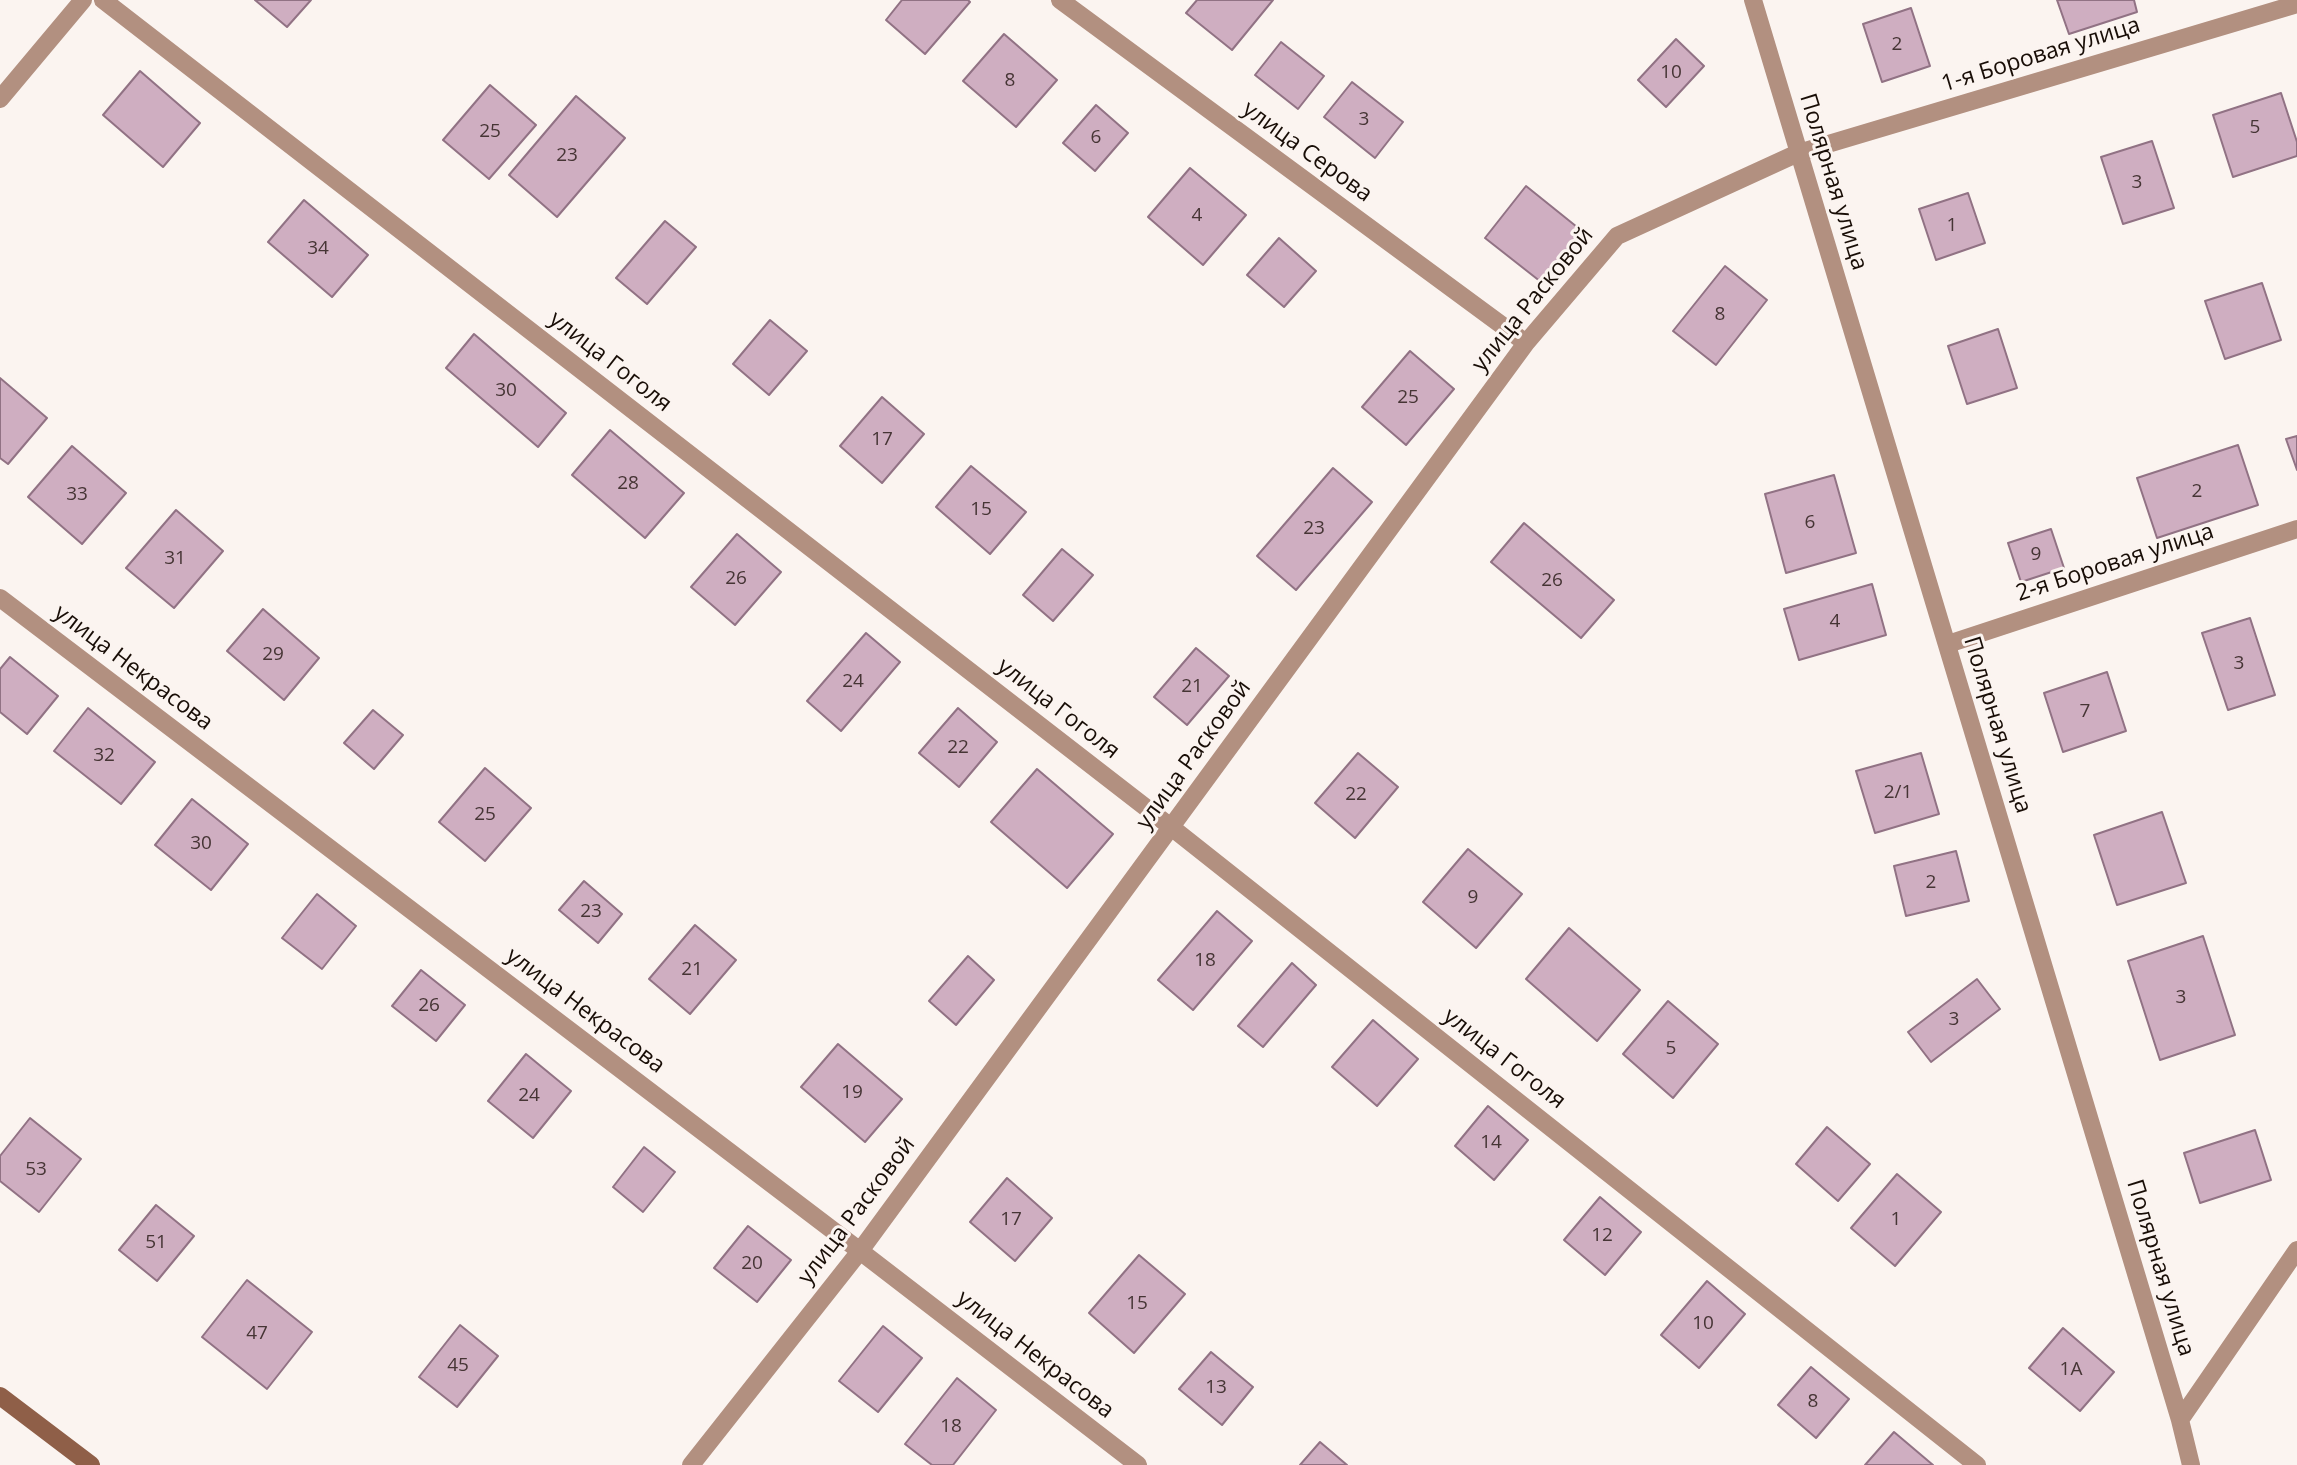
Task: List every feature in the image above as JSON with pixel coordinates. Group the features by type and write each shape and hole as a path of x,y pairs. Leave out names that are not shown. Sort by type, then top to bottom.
{"main road":[{"path":"0,1396 91,1465"}],"street":[{"path":"0,99 83,0"},
{"name":"улица Гоголя","path":"103,0 1171,827 1977,1465"},
{"name":"улица Серова","path":"1060,0 1526,343"},
{"name":"Полярная улица","path":"1753,0 2180,1419 2191,1465"},
{"name":"1-я Боровая улица","path":"1798,153 2297,4"},
{"name":"улица Расковой","path":"691,1465 860,1251 1526,343 1617,236 1798,153"},
{"name":"2-я Боровая улица","path":"1948,644 2297,528"},
{"name":"улица Некрасова","path":"0,598 1138,1465"},
{"path":"2180,1419 2297,1250"}],"building":[{"path":"255,0 311,0 287,27"},
{"path":"902,0 970,2 925,54 886,20"},
{"path":"1197,0 1273,0 1232,50 1186,13"},
{"path":"2057,0 2134,0 2137,12 2069,34"},
{"path":"1911,8 1930,66 1882,82 1863,24"},
{"path":"1004,34 1057,80 1016,127 963,81"},
{"path":"1676,39 1704,66 1666,107 1638,80"},
{"path":"1281,42 1324,76 1298,109 1255,75"},
{"path":"140,71 200,123 163,167 103,115"},
{"path":"1352,82 1403,122 1375,158 1324,117"},
{"path":"490,85 536,125 489,179 443,140"},
{"path":"2281,93 2297,142 2297,156 2233,177 2213,115"},
{"path":"576,96 625,138 557,217 509,175"},
{"path":"1096,105 1128,133 1095,171 1063,143"},
{"path":"2152,141 2174,208 2123,224 2101,157"},
{"path":"1190,168 1246,215 1203,265 1148,217"},
{"path":"1526,186 1582,231 1541,282 1485,238"},
{"path":"1968,193 1985,243 1936,260 1919,209"},
{"path":"304,200 368,255 332,297 268,242"},
{"path":"665,221 696,247 647,304 616,278"},
{"path":"1279,238 1316,271 1284,307 1247,275"},
{"path":"1725,266 1767,300 1716,365 1673,331"},
{"path":"2262,283 2281,340 2225,359 2205,301"},
{"path":"770,320 807,351 769,395 733,364"},
{"path":"1998,329 2017,388 1967,404 1948,346"},
{"path":"474,334 566,413 538,447 446,368"},
{"path":"1410,351 1454,389 1406,445 1362,407"},
{"path":"0,378 47,418 8,464 0,458"},
{"path":"882,397 924,434 882,483 840,446"},
{"path":"610,430 684,493 645,538 572,475"},
{"path":"2297,436 2297,470 2286,439"},
{"path":"2238,445 2258,505 2157,538 2137,478"},
{"path":"72,446 126,493 82,544 28,497"},
{"path":"971,466 1026,512 990,554 936,507"},
{"path":"1333,468 1372,502 1296,590 1257,556"},
{"path":"1834,475 1856,553 1786,573 1765,494"},
{"path":"176,510 223,551 174,608 126,568"},
{"path":"1524,523 1614,600 1581,638 1491,562"},
{"path":"2051,529 2064,568 2021,582 2008,543"},
{"path":"737,534 781,572 735,625 691,587"},
{"path":"1062,549 1093,575 1053,621 1023,595"},
{"path":"1872,584 1886,635 1799,660 1784,609"},
{"path":"263,609 319,658 284,700 227,651"},
{"path":"2250,618 2275,695 2228,710 2202,633"},
{"path":"866,633 900,662 841,731 807,701"},
{"path":"1196,648 1229,676 1187,725 1154,697"},
{"path":"10,657 58,696 27,734 0,712 0,669"},
{"path":"2107,672 2126,731 2063,752 2044,693"},
{"path":"88,708 155,762 121,804 54,751"},
{"path":"958,708 997,742 959,787 919,753"},
{"path":"373,710 403,735 374,769 344,743"},
{"path":"1358,753 1398,787 1355,838 1315,803"},
{"path":"1921,753 1939,814 1875,833 1856,771"},
{"path":"485,768 531,808 485,861 439,822"},
{"path":"1037,769 1113,834 1067,888 991,822"},
{"path":"192,799 248,844 211,890 155,845"},
{"path":"2162,812 2186,883 2117,905 2094,835"},
{"path":"1468,849 1522,894 1476,948 1423,902"},
{"path":"1956,851 1969,901 1906,916 1894,866"},
{"path":"584,881 622,914 598,943 559,910"},
{"path":"317,894 356,926 322,969 282,938"},
{"path":"1217,911 1252,941 1193,1010 1158,980"},
{"path":"695,925 736,960 690,1014 649,979"},
{"path":"1569,928 1640,990 1597,1041 1526,979"},
{"path":"2203,936 2235,1035 2160,1060 2128,961"},
{"path":"968,956 994,980 956,1025 929,1001"},
{"path":"1292,963 1316,985 1263,1047 1238,1026"},
{"path":"421,970 465,1005 436,1041 392,1006"},
{"path":"1977,979 2000,1009 1931,1062 1908,1032"},
{"path":"1668,1001 1718,1044 1673,1098 1623,1054"},
{"path":"1373,1020 1418,1059 1377,1106 1332,1067"},
{"path":"838,1044 902,1099 865,1142 801,1087"},
{"path":"526,1054 571,1091 533,1138 488,1101"},
{"path":"1488,1106 1528,1140 1494,1180 1455,1146"},
{"path":"30,1118 81,1159 39,1212 0,1181 0,1156"},
{"path":"1827,1127 1870,1164 1838,1201 1796,1164"},
{"path":"2255,1130 2271,1180 2200,1203 2184,1153"},
{"path":"644,1147 675,1172 643,1212 613,1187"},
{"path":"1897,1174 1941,1212 1895,1266 1851,1228"},
{"path":"1007,1178 1052,1218 1015,1261 970,1222"},
{"path":"1600,1197 1641,1232 1605,1275 1564,1240"},
{"path":"156,1205 194,1236 157,1281 119,1250"},
{"path":"748,1226 791,1260 757,1302 714,1268"},
{"path":"1139,1255 1185,1294 1134,1353 1089,1313"},
{"path":"247,1280 312,1332 267,1389 202,1337"},
{"path":"1707,1281 1745,1314 1699,1368 1661,1335"},
{"path":"460,1325 498,1356 457,1407 419,1377"},
{"path":"883,1326 922,1358 878,1412 839,1381"},
{"path":"2063,1328 2114,1372 2080,1411 2029,1368"},
{"path":"1211,1352 1253,1387 1222,1425 1179,1389"},
{"path":"1811,1367 1849,1399 1816,1438 1778,1405"},
{"path":"957,1378 996,1410 953,1465 932,1465 905,1444"},
{"path":"1894,1432 1933,1465 1865,1465"},
{"path":"1320,1442 1347,1465 1300,1465"}]}
